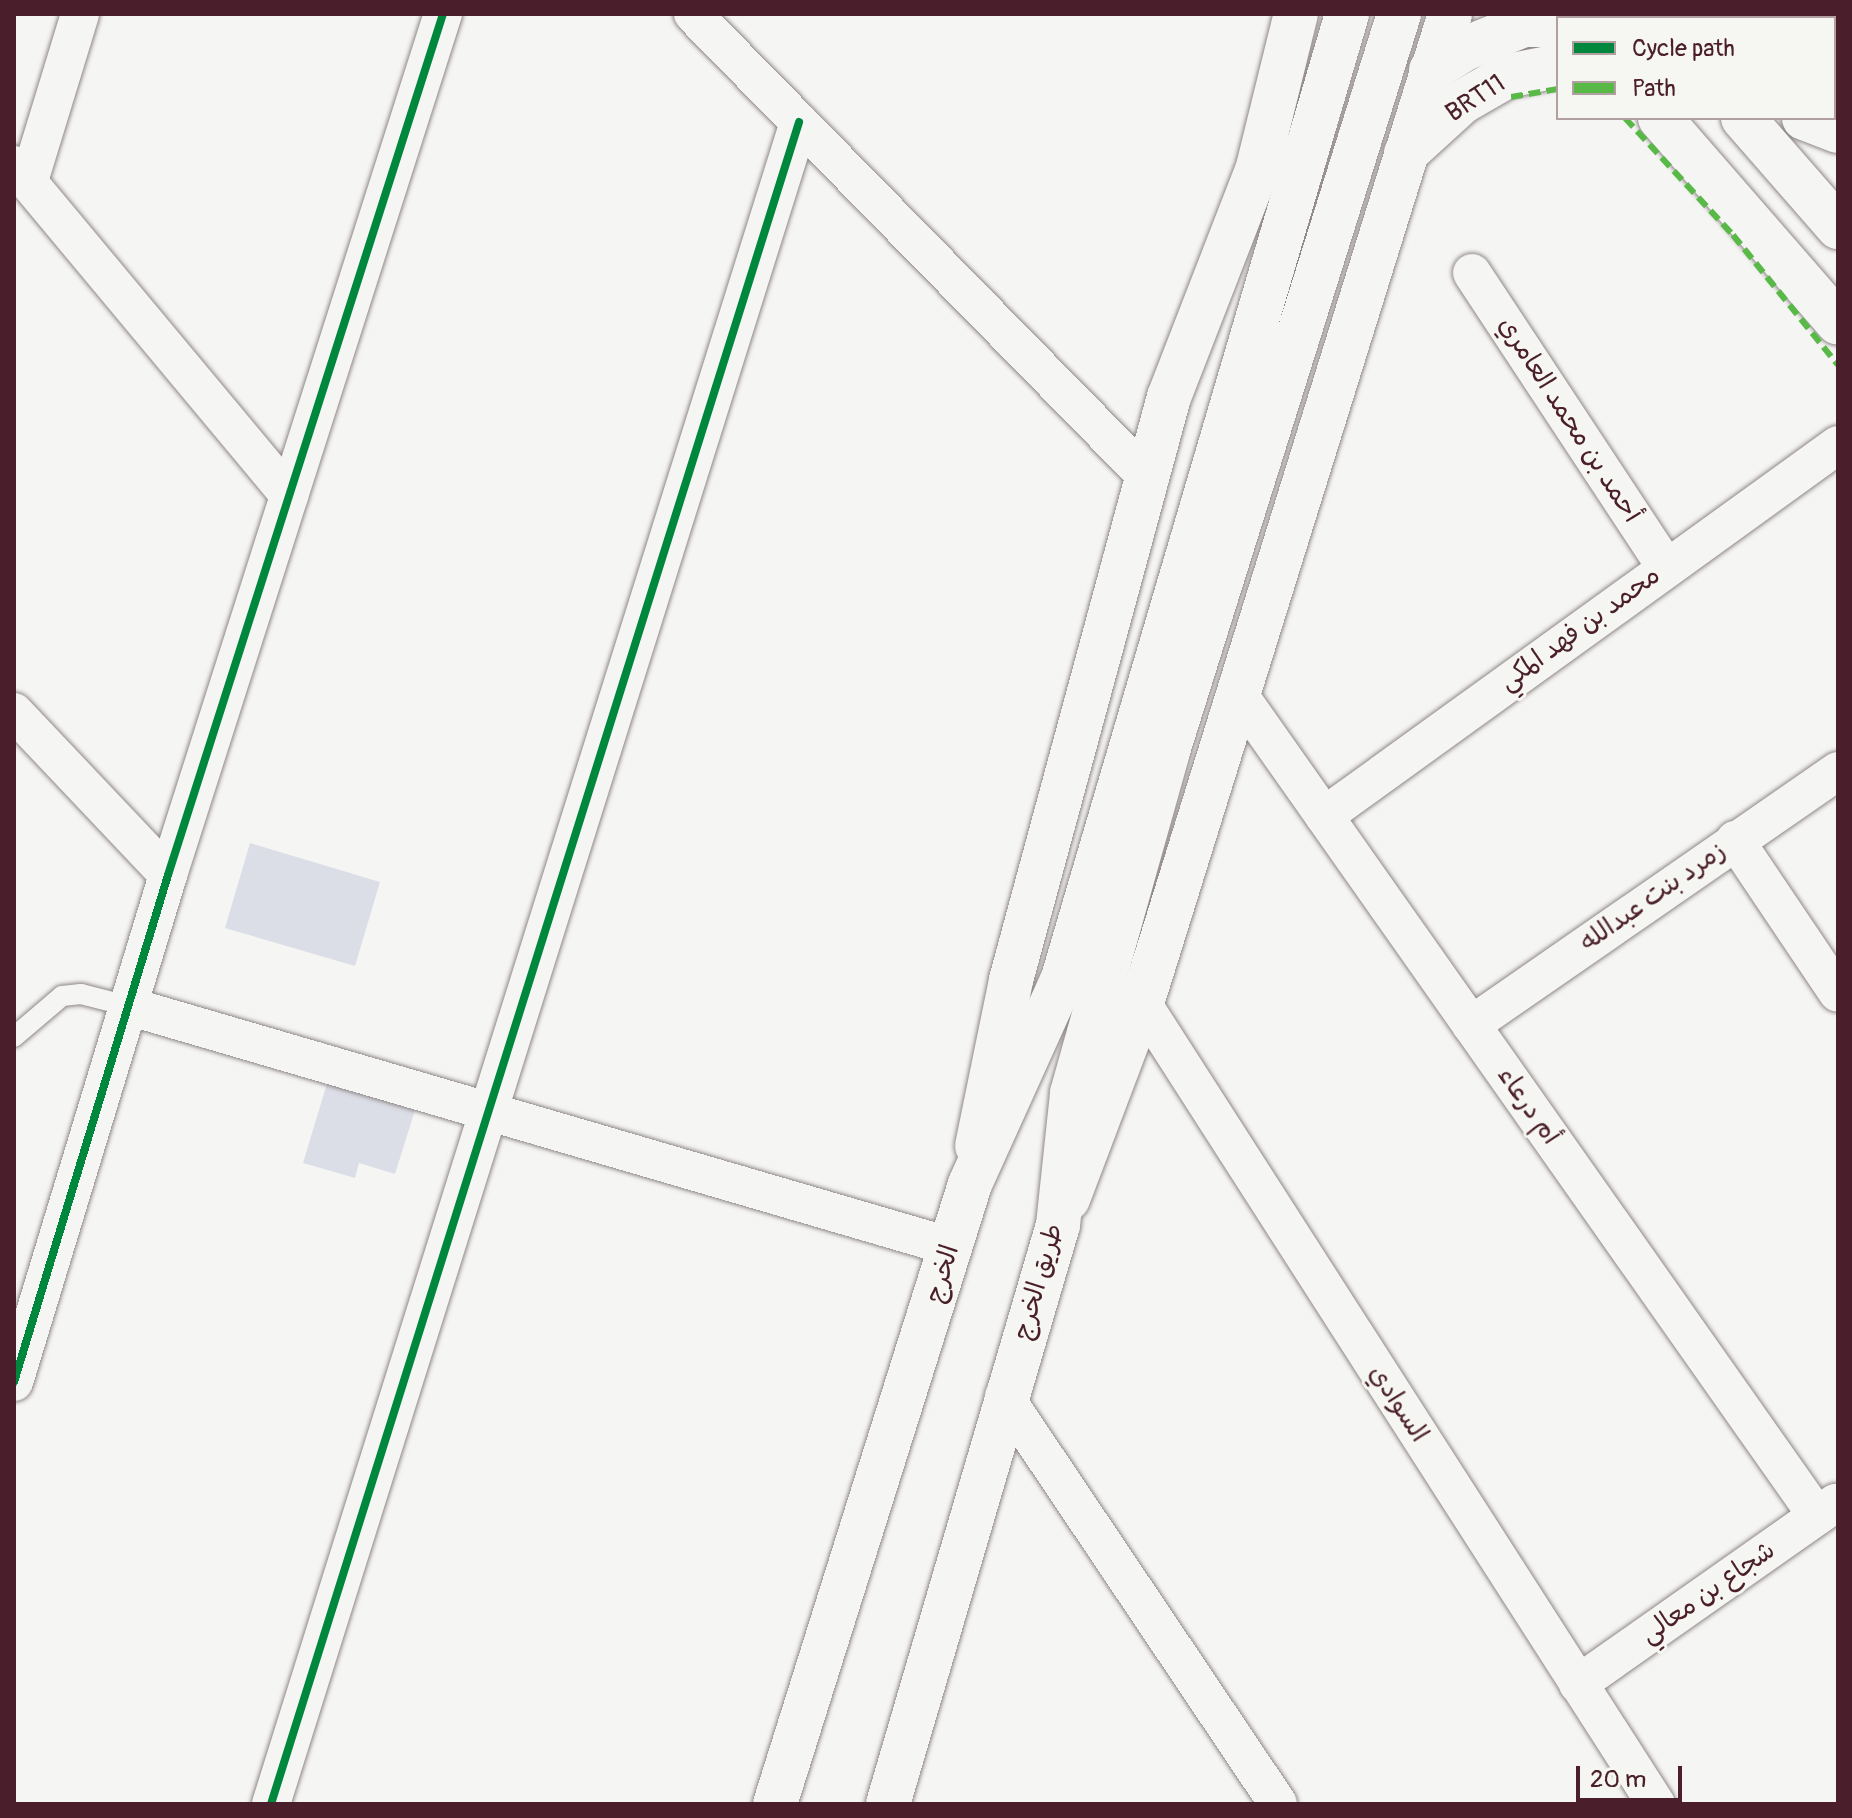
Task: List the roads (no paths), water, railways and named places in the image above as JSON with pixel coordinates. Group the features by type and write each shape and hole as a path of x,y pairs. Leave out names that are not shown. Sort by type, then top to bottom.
{"main road":[{"path":"1148,753 1347,14"},
{"path":"1148,753 1399,14"},
{"path":"1058,1225 1142,1003 1450,14"},
{"path":"970,1184 1011,980 1169,397 1258,167 1292,21"},
{"path":"1431,70 1464,49 1524,25 1556,25"},
{"name":"BRT11","path":"1404,154 1462,102 1507,76 1556,66"},
{"path":"1662,120 1838,323"},
{"path":"1745,120 1838,227"},
{"path":"1809,120 1838,131"},
{"name":"الخرج","path":"775,1804 970,1184 1063,978 1148,753"},
{"name":"طريق الخرج","path":"888,1804 1004,1396 1058,1225 1072,1093 1148,753"}],"street":[{"path":"80,14 22,173 289,495"},
{"path":"14,1382 168,875 443,14"},
{"path":"693,14 1148,478"},
{"path":"271,1804 799,122"},
{"name":"أحمد بن محمد العامري","path":"1472,273 1666,567"},
{"name":"محمد بن فهد المكي","path":"1324,816 1838,445"},
{"name":"أم درعاء","path":"1239,695 1471,1025 1827,1508"},
{"path":"14,712 168,875"},
{"name":"زمرد بنت عبدالله","path":"1471,1025 1838,771"},
{"path":"1735,840 1838,993"},
{"name":"السوادي","path":"1142,1003 1656,1804"},
{"path":"128,1006 487,1115 952,1247"},
{"path":"1004,1396 1278,1804"},
{"name":"شجاع بن معالي","path":"1578,1684 1827,1508"}],"lane":[{"path":"14,1037 62,996 81,994 128,1006"}]}
